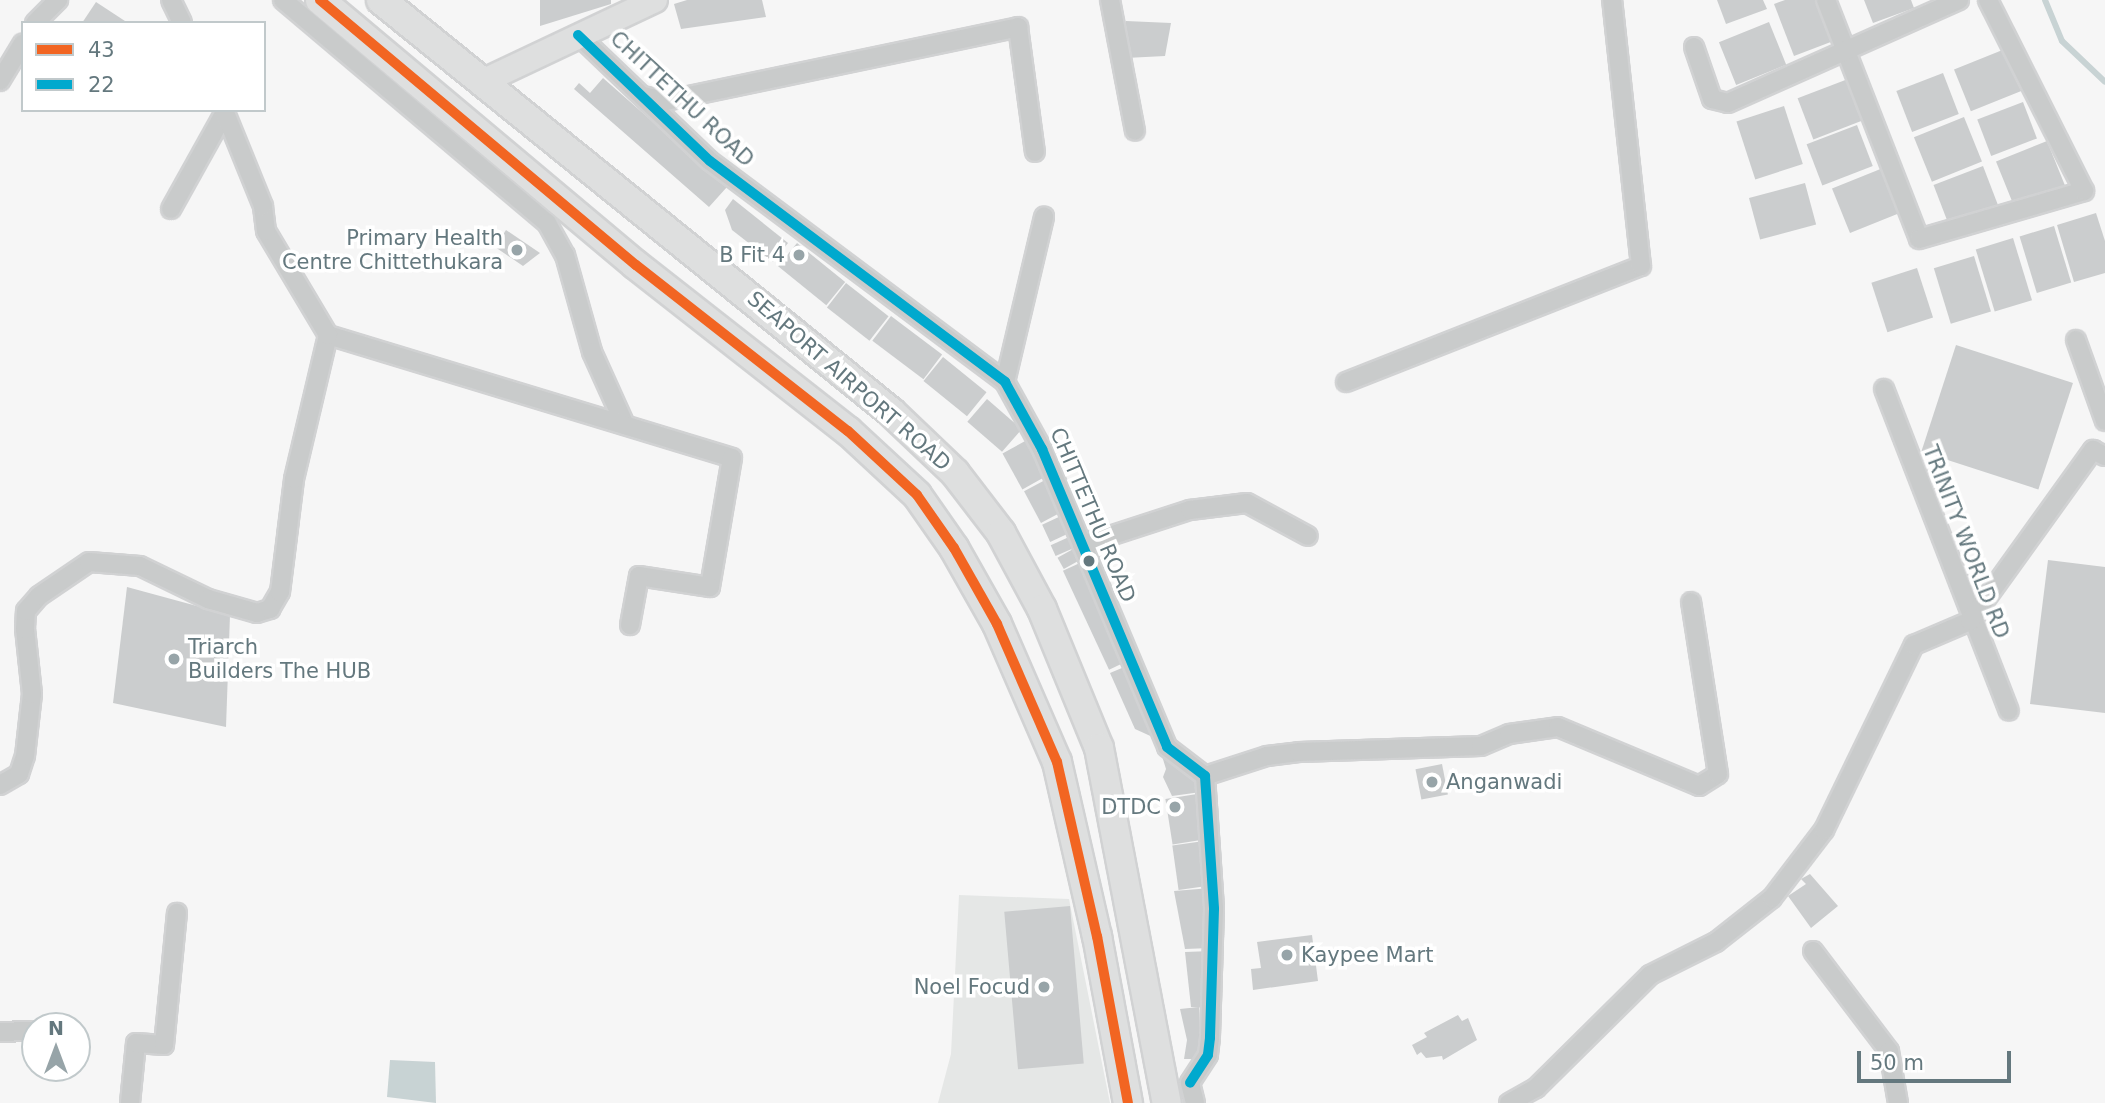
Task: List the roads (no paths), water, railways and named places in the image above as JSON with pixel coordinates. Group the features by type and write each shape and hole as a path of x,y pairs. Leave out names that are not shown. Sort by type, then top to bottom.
{"main road":[{"path":"320,0 636,265 848,431 917,495 954,548 997,624 1056,762 1127,1097 1179,1094"},
{"name":"SEAPORT AIRPORT ROAD","path":"381,0 891,412 955,472 1001,533 1042,609 1100,748 1179,1094"}],"street":[{"path":"37,21 58,0"},
{"path":"171,0 181,21"},
{"path":"283,0 355,66 547,223 565,255 592,352 625,425"},
{"path":"484,81 655,0"},
{"path":"1110,0 1135,131"},
{"path":"1346,382 1641,266 1612,0"},
{"path":"1826,0 1919,239 2084,191 1988,0"},
{"path":"1694,47 1712,99 1719,103 1846,51 1959,0"},
{"path":"643,96 666,101 1018,27 1035,152"},
{"name":"CHITTETHU ROAD","path":"578,35 720,169 1006,382 1042,449 1167,747 1205,776"},
{"path":"0,81 21,46"},
{"path":"171,209 223,112"},
{"path":"224,112 262,206 266,231 328,335 625,425 733,461 710,587 639,576 630,625"},
{"path":"1006,382 1044,217"},
{"path":"0,785 19,774 25,756 32,694 26,611 39,596 89,562 140,566 208,599 257,613 270,609 280,592 294,479 328,335"},
{"path":"2076,340 2105,421"},
{"name":"TRINITY WORLD RD","path":"1884,389 1970,621 2009,711"},
{"path":"1509,1103 1536,1088 1650,975 1716,942 1772,898 1824,830 1914,645 1970,621 2092,450 2105,456"},
{"path":"1082,545 1190,510 1247,503 1308,536"},
{"path":"1179,1094 1208,1055 1210,1038 1214,909 1205,776 1267,756 1298,752 1481,746 1509,734 1559,727 1699,786 1718,774 1691,602"},
{"path":"130,1103 136,1043 164,1045 177,913"},
{"path":"1813,951 1889,1051 1898,1103"},
{"path":"0,1032 21,1031"}],"waterway":[{"path":"2045,0 2062,41 2105,82"}],"place":[{"name":"Primary Health Centre Chittethukara","path":"517,250"},
{"name":"B Fit 4","path":"799,255"},
{"name":"Triarch Builders The HUB","path":"174,659"},
{"name":"Anganwadi","path":"1432,782"},
{"name":"DTDC","path":"1175,807"},
{"name":"Kaypee Mart","path":"1287,955"},
{"name":"Noel Focud","path":"1044,987"}]}
